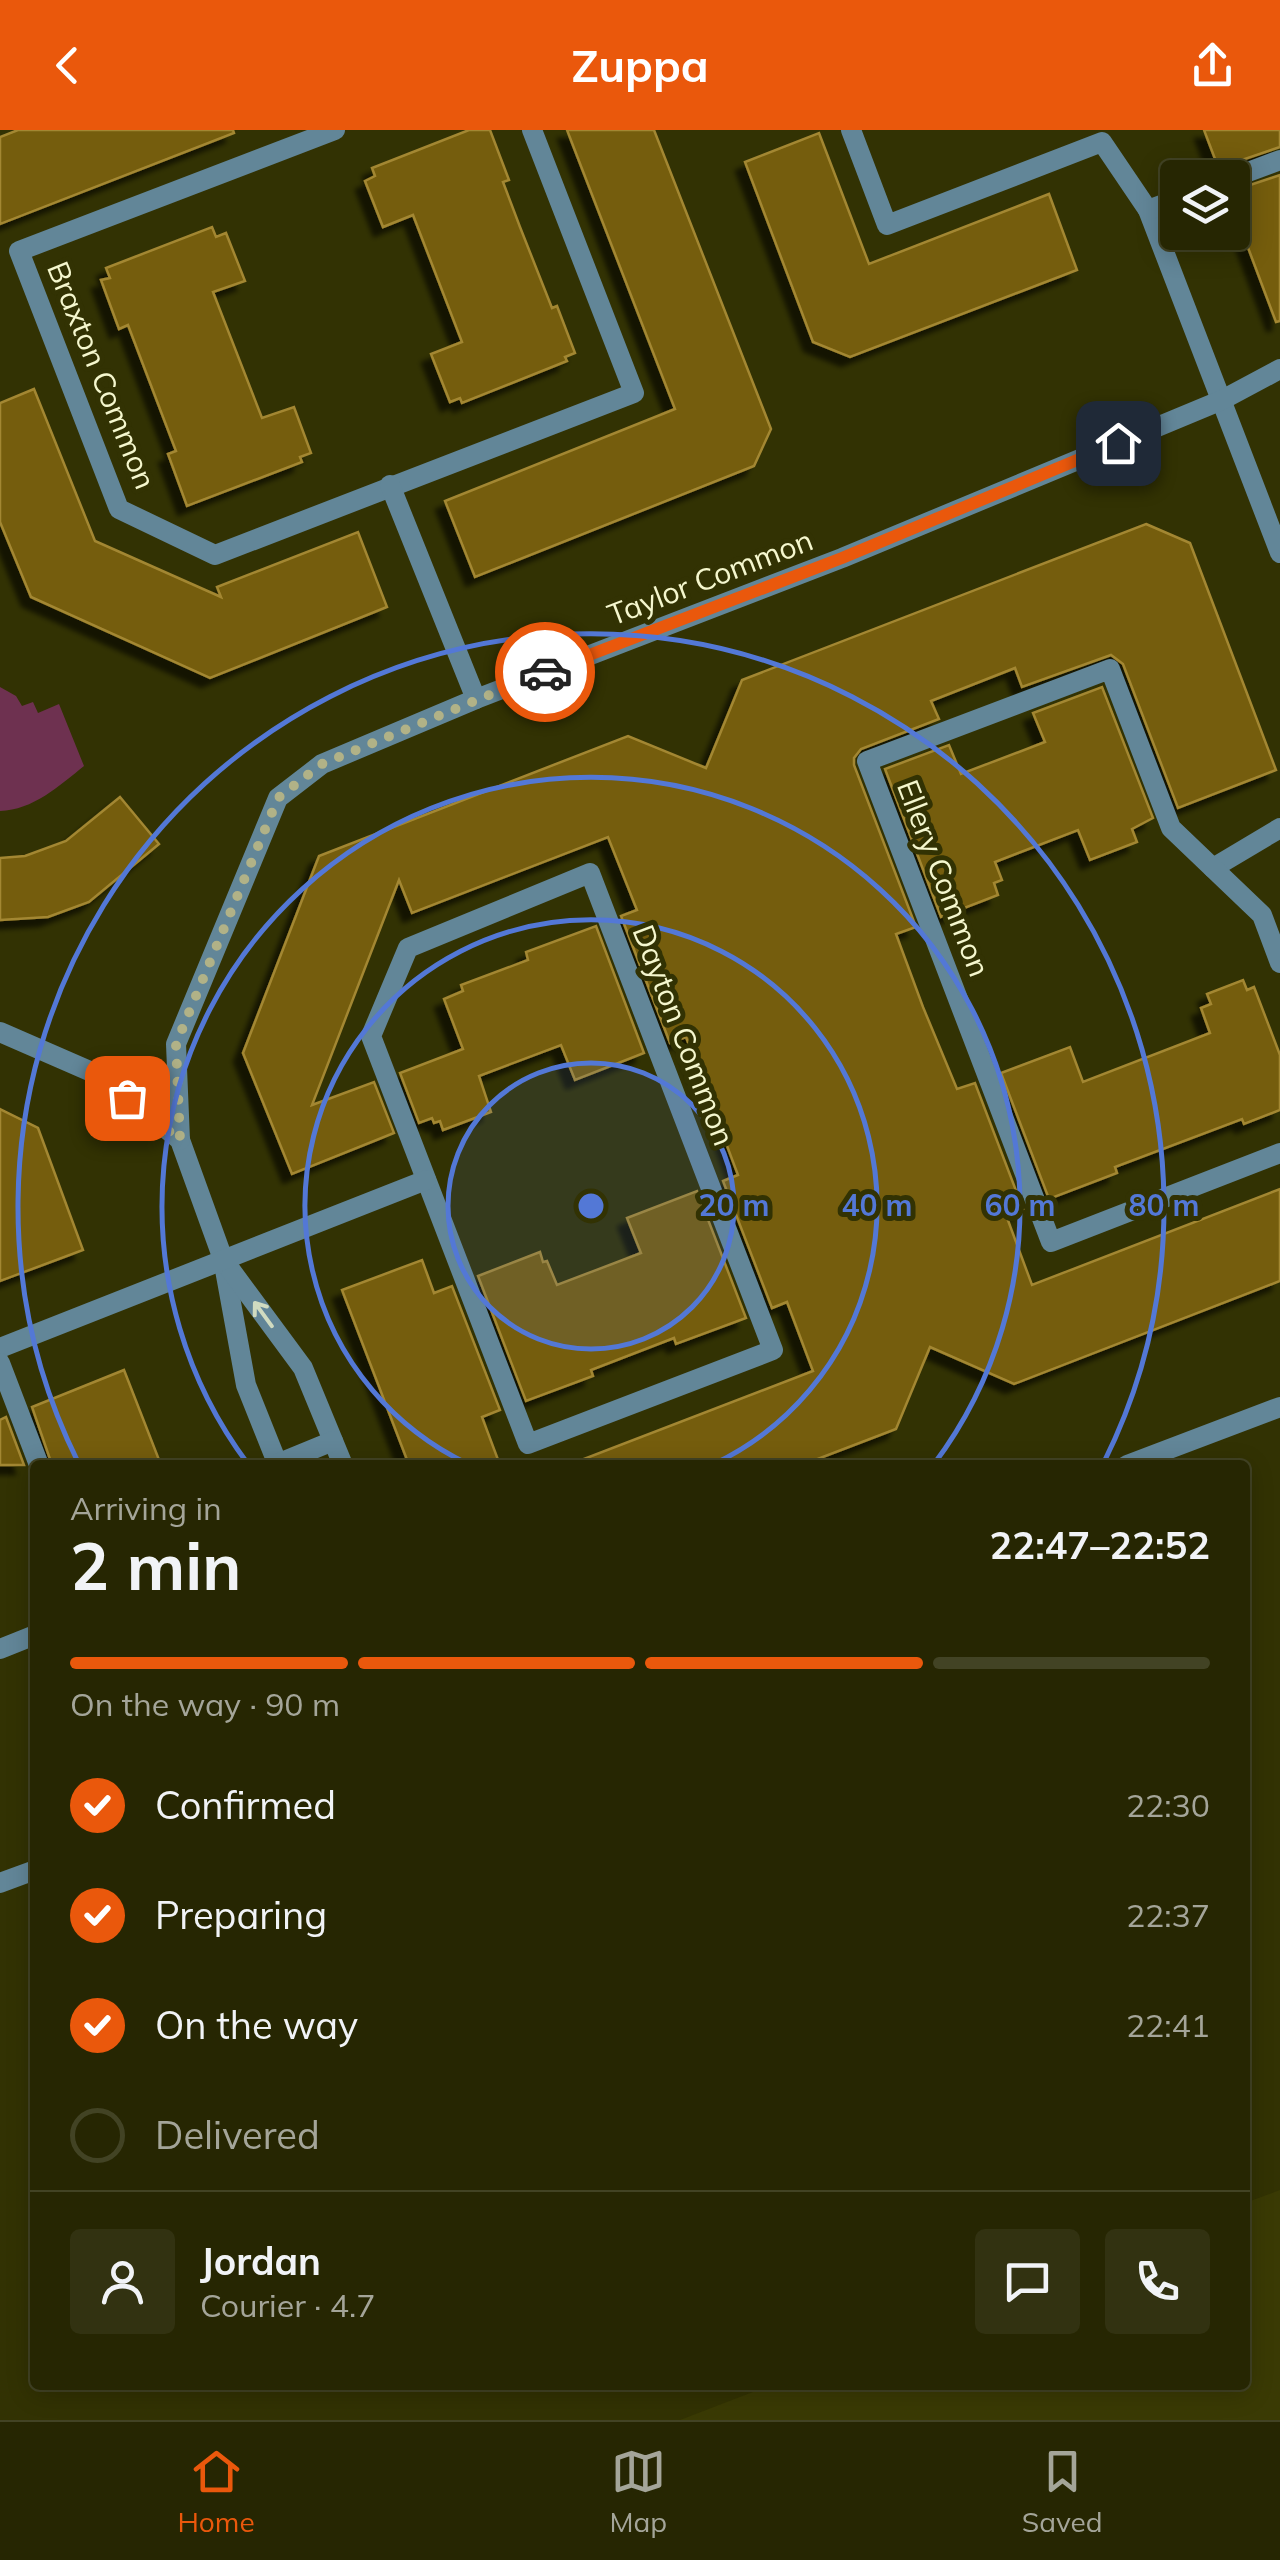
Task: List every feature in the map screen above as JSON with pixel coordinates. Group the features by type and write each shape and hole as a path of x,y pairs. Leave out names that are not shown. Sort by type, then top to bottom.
{"street":[{"name":"Braxton Common","path":"335,130 19,251 119,509 215,555 634,392 532,130"},
{"path":"851,130 887,225 1102,142 1148,210 1280,552"},
{"path":"1250,171 1280,160"},
{"path":"1148,210 1160,206"},
{"name":"Taylor Common","path":"180,1140 176,1044 278,798 322,764 476,699 842,558 1222,400 1280,369"},
{"path":"390,485 476,699"},
{"name":"Ellery Common","path":"1280,963 1262,915 1171,828 1110,669 867,760 1051,1242 1280,1152"},
{"path":"1212,868 1280,828"},
{"name":"Dayton Common","path":"590,873 773,1350 528,1444 426,1180 370,1036 408,948 590,873"},
{"path":"0,1032 101,1076 180,1140 223,1259 246,1385 276,1460"},
{"path":"0,1348 426,1180"},
{"path":"223,1259 303,1368 341,1460"},
{"path":"0,1364 37,1460"},
{"path":"1140,1460 1280,1408"},
{"path":"289,1460 333,1441"},
{"path":"0,1648 30,1637"},
{"path":"0,1884 30,1872"}],"shaded area":[{"path":"0,687 16,696 22,706 33,702 38,713 59,704 84,766 34,802 0,811"},
{"path":"1280,2190 1280,2420 680,2420 758,2390 1250,2390 1250,2201"}],"building":[{"path":"18,130 234,133 0,224 0,137"},
{"path":"469,130 490,130 509,180 503,182 520,227 552,308 557,306 575,353 565,357 567,361 462,403 460,398 450,402 431,354 462,342 413,215 383,227 365,181 375,176 372,168"},
{"path":"567,130 654,130 771,429 754,466 475,577 445,501 675,409"},
{"path":"1204,130 1280,130 1280,147 1242,160 1215,160"},
{"path":"819,133 869,264 1049,194 1077,270 850,357 813,342 745,162"},
{"path":"1280,175 1280,321 1276,322 1249,250 1250,185"},
{"path":"212,227 216,237 226,233 245,281 213,292 262,418 294,407 311,453 300,457 302,462 187,506 168,454 176,451 128,325 119,329 101,280 110,278 106,268"},
{"path":"34,389 95,541 221,597 217,587 358,532 387,607 210,678 31,597 0,522 0,403"},
{"path":"1146,524 1190,543 1276,770 1178,808 1123,664 1111,655 1022,687 1015,668 931,701 939,719 861,749 854,765 916,927 896,934 923,1007 957,1089 975,1083 1023,1209 1006,1215 1032,1285 1280,1189 1280,1281 1014,1384 930,1347 896,1429 815,1460 581,1460 813,1371 787,1302 772,1308 723,1181 738,1175 686,1037 670,1043 621,916 637,910 608,837 412,913 399,880 312,1105 374,1082 394,1133 292,1174 243,1053 319,856 628,736 706,768 742,680"},
{"path":"1102,687 1153,818 1132,829 1137,842 1090,860 1078,830 995,862 1002,880 994,883 998,895 941,917 885,769 949,745 961,774 1045,742 1033,713"},
{"path":"120,797 159,844 89,902 48,917 0,920 0,858 25,856 66,841"},
{"path":"596,926 644,1053 575,1080 561,1045 479,1076 491,1112 443,1130 440,1121 434,1123 432,1118 419,1123 400,1073 463,1049 444,999 463,991 461,985 528,960 526,952"},
{"path":"1243,980 1247,990 1254,987 1280,1055 1280,1110 1244,1124 1242,1119 1115,1167 1117,1173 1049,1199 1001,1073 1070,1047 1083,1082 1210,1033 1201,1008 1211,1004 1207,994"},
{"path":"0,1109 38,1128 83,1250 0,1281"},
{"path":"697,1191 746,1318 676,1344 674,1338 591,1370 593,1376 526,1401 478,1276 540,1252 557,1285 641,1253 627,1218"},
{"path":"422,1260 434,1293 452,1286 500,1410 482,1417 498,1460 407,1460 342,1290"},
{"path":"124,1370 159,1460 50,1460 32,1407"},
{"path":"6,1417 24,1465 0,1465 0,1420"}],"way so far":[{"path":"127,1098 180,1140 176,1044 278,798 322,764 545,672"}],"route":[{"path":"545,672 842,558 1118,443"}]}
